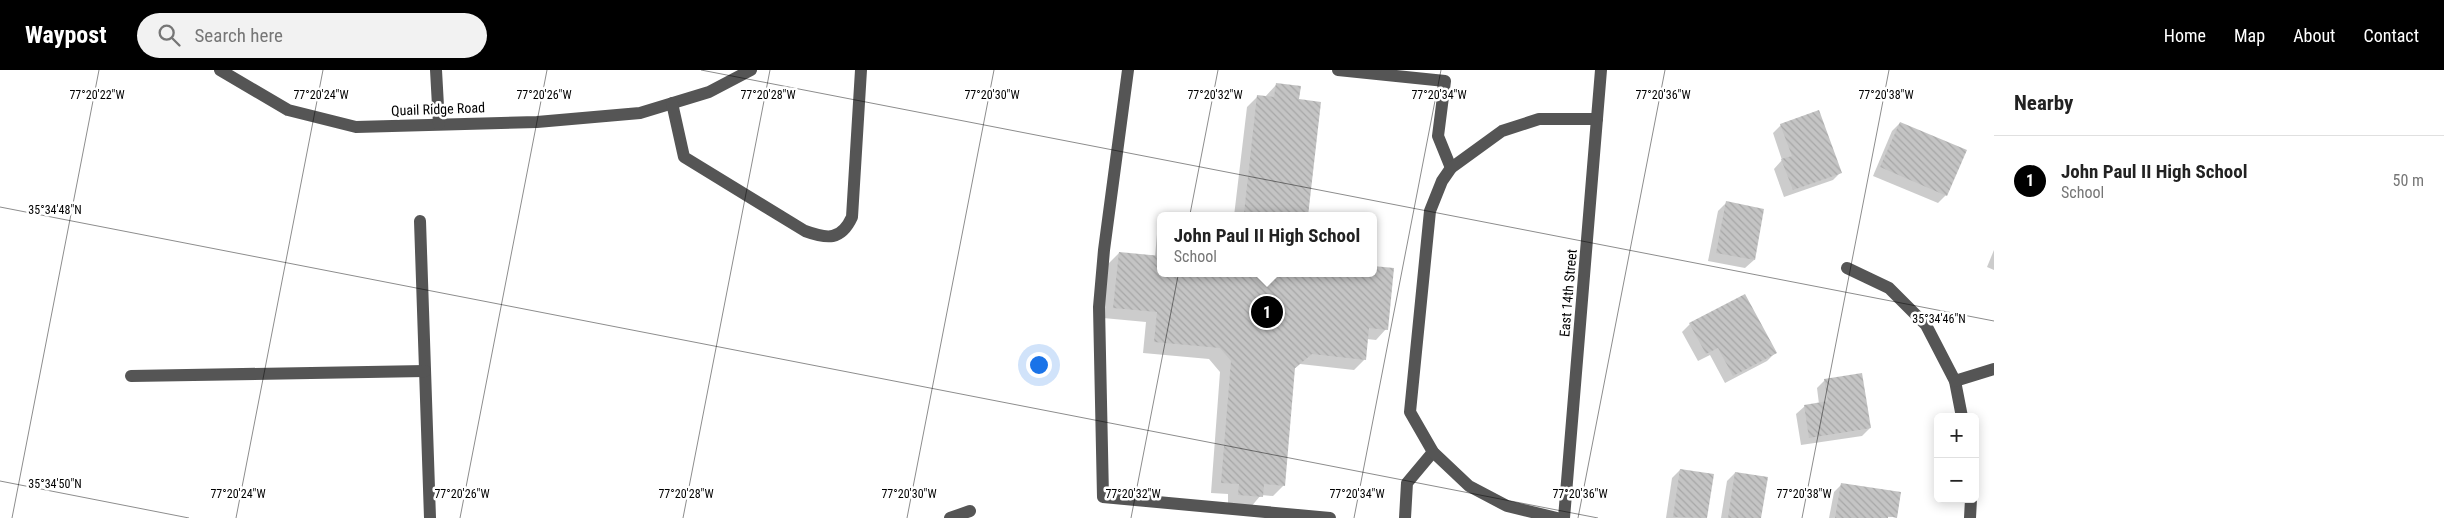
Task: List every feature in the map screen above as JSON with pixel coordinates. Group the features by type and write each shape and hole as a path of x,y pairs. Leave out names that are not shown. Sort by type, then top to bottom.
{"street":[{"name":"Quail Ridge Road","path":"220,70 288,110 356,127 537,122 640,113 709,92 751,70"},
{"path":"436,70 439,124"},
{"path":"672,103 684,156 805,231 823,237 846,230 852,217 861,70"},
{"path":"1128,70 1104,250 1099,307 1104,497 1330,518"},
{"path":"1338,70 1445,81 1438,136 1451,168"},
{"name":"East 14th Street","path":"1564,518 1601,70"},
{"path":"1557,518 1528,512 1497,501 1469,486 1433,452 1410,412 1430,211 1442,181 1451,168 1502,131 1540,119 1597,119"},
{"path":"420,220 430,518"},
{"path":"1847,268 1889,288 1926,324 1955,382 1961,413"},
{"path":"1955,382 1994,369"},
{"path":"131,376 425,371"},
{"path":"1405,518 1407,483 1433,452"},
{"path":"1970,518 1971,503"},
{"path":"950,518 970,511"}],"building":[{"path":"1276,83 1301,86 1299,99 1321,102 1308,212 1244,212 1257,95 1274,97"},
{"path":"1819,110 1842,173 1793,190 1781,159 1792,156 1780,124"},
{"path":"1900,122 1967,150 1947,196 1880,167"},
{"path":"1726,201 1764,209 1755,260 1716,253"},
{"path":"1119,252 1157,256 1157,277 1377,277 1377,266 1394,268 1388,330 1369,328 1366,360 1312,354 1295,368 1285,486 1264,484 1263,497 1238,495 1239,484 1221,483 1231,361 1220,348 1154,342 1157,312 1113,308"},
{"path":"1745,294 1777,353 1733,376 1718,348 1706,354 1689,323"},
{"path":"1862,373 1871,428 1809,438 1804,405 1828,401 1824,379"},
{"path":"1680,469 1714,474 1707,518 1673,517"},
{"path":"1735,472 1768,477 1761,518 1728,518"},
{"path":"1841,483 1901,492 1897,518 1888,516 1888,518 1835,518"}],"place":[{"name":"John Paul II High School","path":"1267,312"}]}
